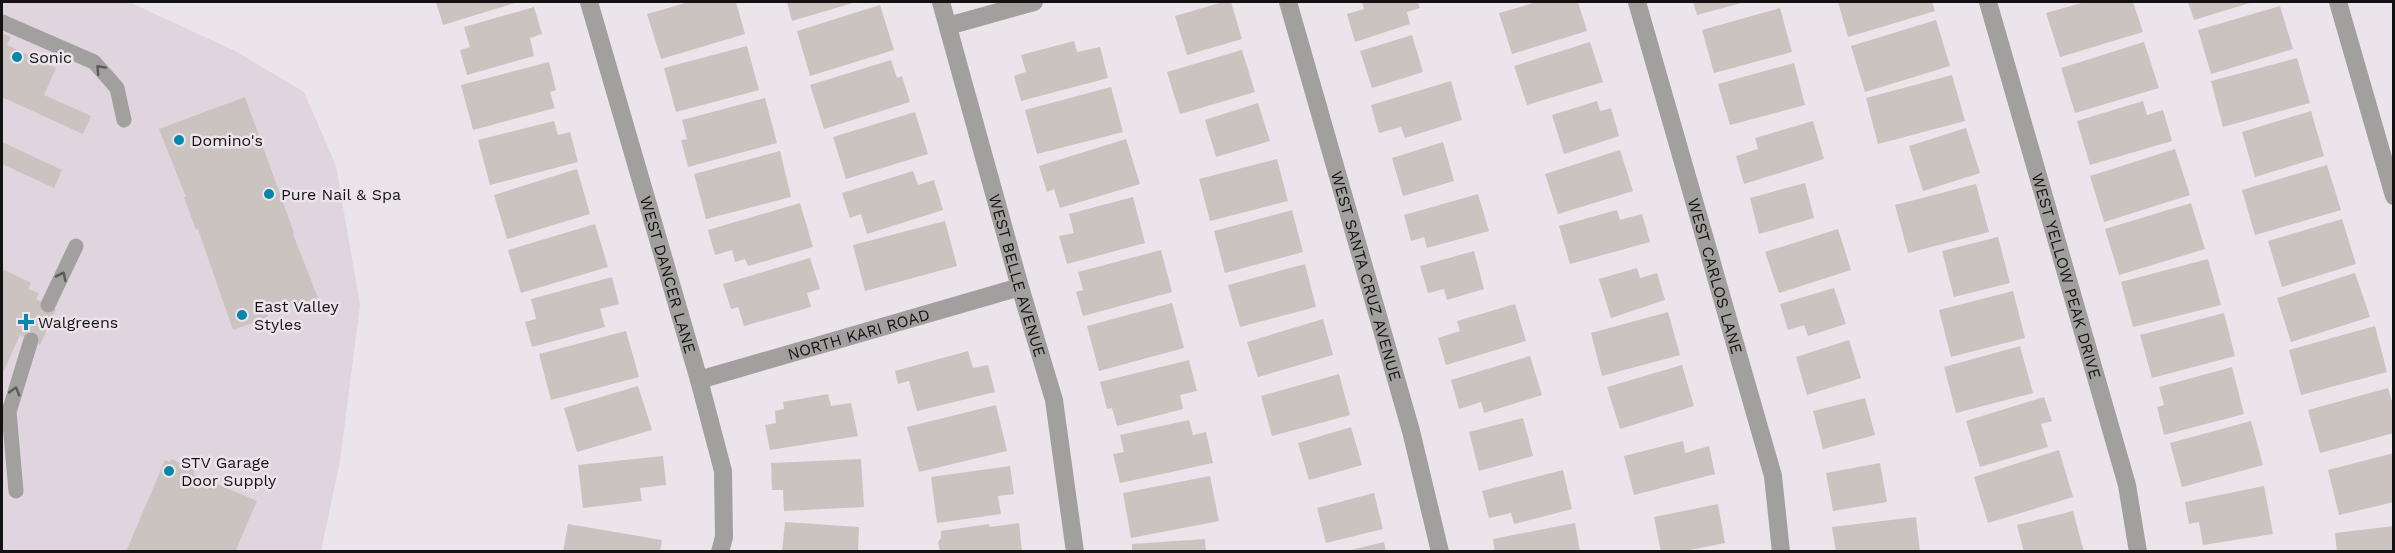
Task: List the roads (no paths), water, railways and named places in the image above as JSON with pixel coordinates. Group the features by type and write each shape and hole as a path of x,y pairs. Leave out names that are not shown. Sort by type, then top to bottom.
{"street":[{"name":"WEST DANCER LANE","path":"589,2 699,380 723,471 724,537 720,552"},
{"name":"WEST BELLE AVENUE","path":"941,2 1020,287 1054,400 1076,552"},
{"path":"948,26 1034,2"},
{"name":"WEST SANTA CRUZ AVENUE","path":"1288,2 1411,431 1440,552"},
{"name":"WEST CARLOS LANE","path":"1637,2 1773,476 1781,552"},
{"name":"WEST YELLOW PEAK DRIVE","path":"1988,2 2127,485 2138,552"},
{"path":"2338,2 2394,196"},
{"name":"NORTH KARI ROAD","path":"699,380 1020,287"}],"lane":[{"path":"2,22 94,62 117,88 124,120"},
{"path":"48,305 76,246"},
{"path":"16,490 9,412 31,340"}],"place":[{"name":"Sonic","path":"17,57"},
{"name":"Domino's","path":"179,140"},
{"name":"Pure Nail & Spa","path":"269,194"},
{"name":"East Valley Styles","path":"242,315"},
{"name":"Walgreens","path":"26,322"},
{"name":"STV Garage Door Supply","path":"169,471"}]}
